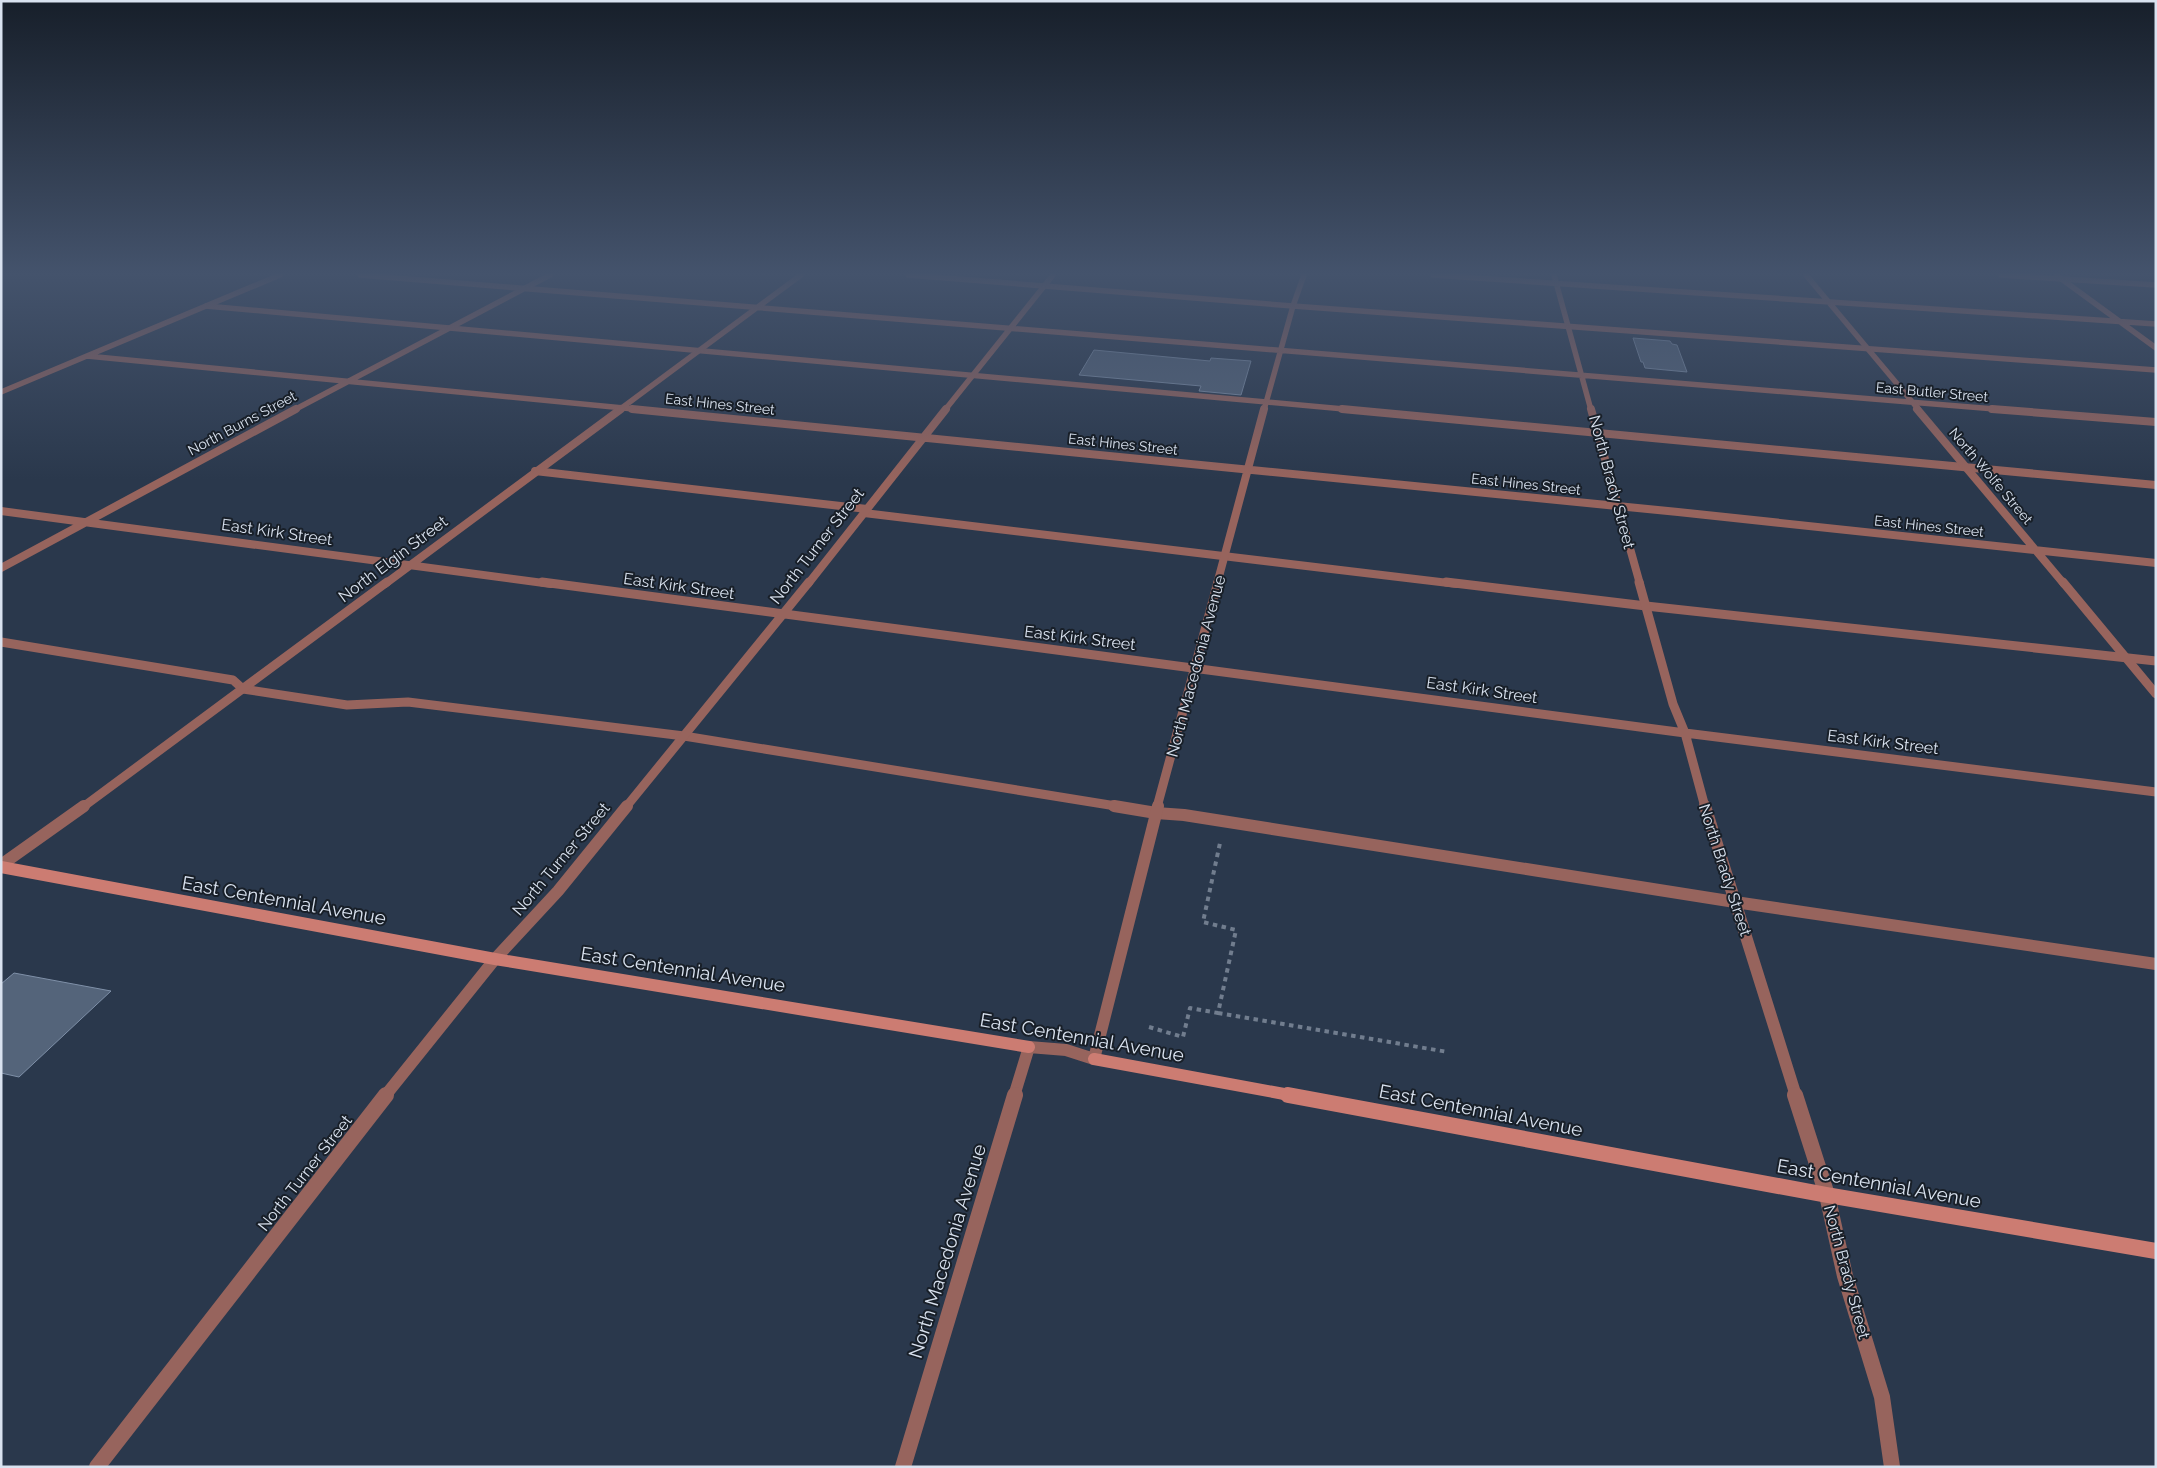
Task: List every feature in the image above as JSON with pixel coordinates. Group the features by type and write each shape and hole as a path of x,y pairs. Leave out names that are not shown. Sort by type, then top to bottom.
{"street":[{"path":"1,392 117,344"},
{"name":"North Burns Street","path":"1,568 417,344"},
{"path":"617,344 1266,402 2156,486"},
{"name":"North Elgin Street","path":"1,866 244,689 709,344"},
{"name":"North Turner Street","path":"97,1467 428,1041 495,958 558,891 783,615 997,344"},
{"name":"East Butler Street","path":"1196,344 2156,422"},
{"name":"North Macedonia Avenue","path":"1094,1059 1103,1015 1156,813 1283,344"},
{"name":"North Brady Street","path":"1575,344 1618,507 1674,704 1685,733 1695,776 1827,1195 1845,1276 1882,1397 1892,1467"},
{"path":"1806,344 2156,370"},
{"name":"North Wolfe Street","path":"1862,344 2156,694"},
{"name":"East Hines Street","path":"87,356 926,436 2156,563"},
{"path":"535,471 1646,606 2156,662"},
{"name":"East Kirk Street","path":"1,512 1685,733 2156,792"},
{"path":"1,642 234,680 244,689 347,705 408,702 684,736 1156,813 1204,818 1735,902 2156,964"},
{"name":"East Centennial Avenue","path":"1,866 495,958 1029,1047 1066,1050 1094,1059 1827,1195 2156,1251"},
{"name":"North Macedonia Avenue","path":"903,1467 1029,1047"}],"path":[{"path":"1218,1013 1236,930 1203,922 1221,838"},
{"path":"1149,1026 1183,1037 1190,1008 1448,1052"}],"building":[{"path":"1635,344 1672,344 1677,345 1687,372 1645,368 1643,362 1641,362"},
{"path":"1094,350 1210,361 1211,358 1251,361 1241,395 1199,391 1201,386 1079,375"},
{"path":"14,973 111,991 19,1077 1,1073 1,984"}]}
